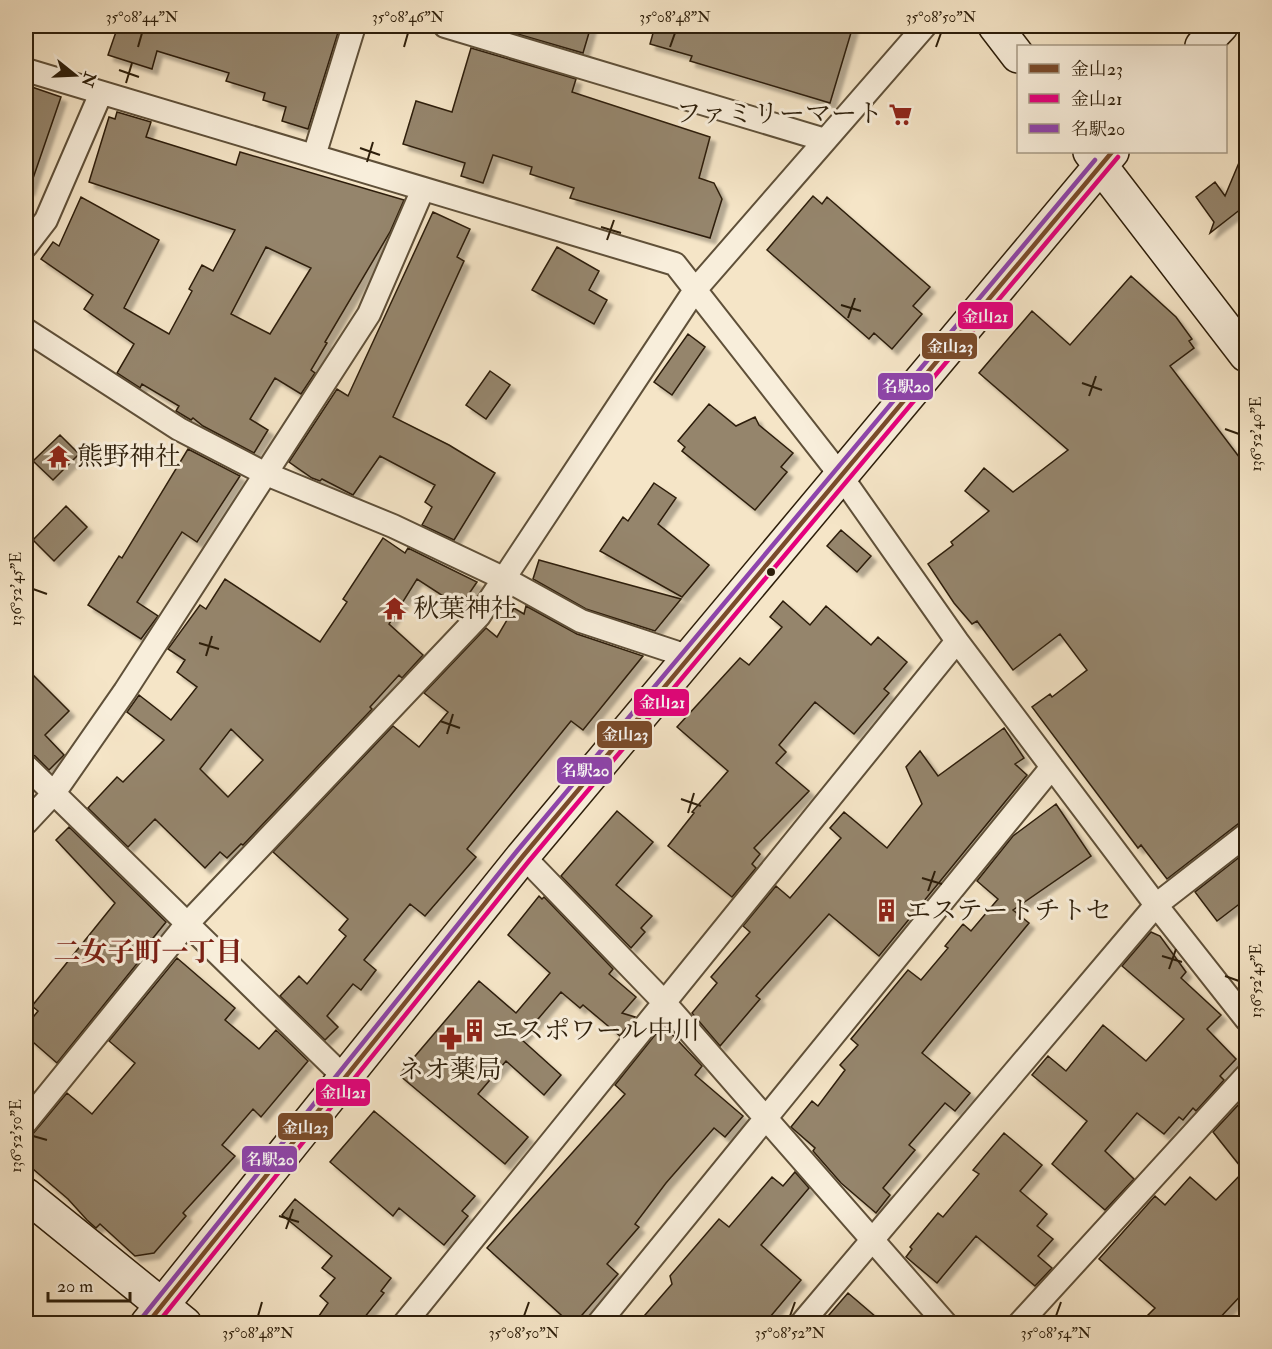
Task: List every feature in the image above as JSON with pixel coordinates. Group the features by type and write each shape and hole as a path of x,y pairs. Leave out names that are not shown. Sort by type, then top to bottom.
{"main road":[{"path":"996,26 1017,55"},
{"path":"26,1196 164,1318 345,1078 523,856 841,476 1101,156 1246,355"}],"street":[{"path":"314,156 354,26"},
{"path":"445,26 825,140"},
{"path":"26,1122 186,925 471,625 506,579 695,290 925,26"},
{"path":"26,70 675,264 841,476 957,641 1156,905 1246,1019"},
{"path":"26,246 46,220 101,93"},
{"path":"26,823 54,794 125,691 369,314 423,189"},
{"path":"26,330 179,429 264,473 379,519 506,579 581,621 690,657"},
{"path":"404,1323 957,641"},
{"path":"26,766 345,1078"},
{"path":"598,1323 1052,767"},
{"path":"801,1323 1156,905 1246,836"},
{"path":"523,856 663,1001 946,1323"},
{"path":"1019,1323 1246,1076"}],"building":[{"path":"118,26 206,26 227,32 229,26 340,26 308,129 282,121 286,107 263,100 265,93 226,81 229,73 157,51 152,69 108,55"},
{"path":"490,26 591,26 583,53"},
{"path":"655,26 853,26 830,103 690,61 692,56 650,44"},
{"path":"471,48 576,79 572,92 710,137 699,178 714,183 722,199 710,238 570,198 574,188 530,174 532,167 493,155 483,183 461,176 465,163 403,144 416,101 452,112"},
{"path":"26,85 61,97 29,190 26,190"},
{"path":"117,112 151,122 146,137 236,165 240,152 404,200 390,232 325,342 327,343 311,370 315,373 301,394 275,378 250,419 268,430 254,453 203,426 193,418 191,420 176,411 179,406 142,384 140,388 117,373 134,344 84,309 93,295 41,259 53,242 59,246 81,197 159,240 124,308 169,334 192,291 189,289 202,265 213,271 235,230 89,182 109,117 115,119","holes":["266,247 311,268 270,334 231,314"]},
{"path":"1246,146 1246,205 1210,233 1214,222 1196,197 1215,182 1225,196"},
{"path":"813,196 822,204 827,197 930,287 913,306 922,314 892,349 874,333 869,339 767,250"},
{"path":"433,212 470,229 457,257 464,261 393,417 449,445 495,473 454,540 422,525 432,507 425,502 435,485 380,456 353,495 322,479 320,481 312,478 289,462 337,389 348,396"},
{"path":"557,247 599,271 589,290 607,300 594,324 532,290"},
{"path":"1131,276 1176,317 1192,339 1189,341 1194,348 1170,366 1246,466 1246,822 1238,824 1167,879 1141,845 1138,848 1032,707 1050,694 1052,697 1087,670 1060,634 1013,670 977,621 972,624 954,603 928,564 953,545 951,542 989,511 965,491 984,468 1013,492 1068,450 979,373 1032,311 1070,345"},
{"path":"688,334 705,347 672,395 654,382"},
{"path":"490,371 510,385 486,419 466,405"},
{"path":"709,404 736,426 755,417 759,425 793,453 781,467 787,472 755,510 682,451 685,447 678,441"},
{"path":"60,435 79,454 53,480 33,461"},
{"path":"188,449 240,476 197,542 182,532 137,602 158,616 141,639 88,605 119,556 122,558"},
{"path":"654,483 676,498 658,524 709,565 682,597 600,551 623,517 628,521"},
{"path":"66,506 87,527 54,561 33,540"},
{"path":"841,530 871,556 857,572 827,546"},
{"path":"383,538 405,553 408,548 477,582 460,607 417,579 389,624 423,655 402,678 399,675 370,707 372,709 243,845 241,844 227,858 220,852 205,868 155,819 128,847 88,808 117,777 123,782 164,740 127,712 139,695 171,720 197,687 177,672 185,660 168,649 200,605 206,609 225,579 320,642 347,602 343,599","holes":["231,729 263,760 228,797 200,769"]},
{"path":"539,560 681,599 655,631 586,609 533,579"},
{"path":"783,601 810,625 826,606 871,645 878,637 907,662 884,689 889,693 854,734 815,702 779,745 786,752 776,763 809,791 754,848 760,854 752,864 756,868 732,897 668,846 694,813 692,812 728,771 677,727 740,658 749,665 782,627 770,617"},
{"path":"526,606 577,634 643,656 583,730 571,721 467,849 476,857 425,916 410,904 364,960 376,970 361,990 353,984 327,1016 338,1027 325,1040 280,996 299,976 307,984 346,936 339,930 348,919 273,852 393,726 419,747 448,712 424,693 486,628 497,637 514,608 524,614"},
{"path":"26,668 69,711 45,735 64,755 49,770 35,756 26,753"},
{"path":"1004,728 1024,758 1015,764 1027,775 879,956 829,914 756,996 760,999 720,1046 692,1013 717,983 711,977 750,932 743,926 776,886 790,898 841,838 830,828 844,812 887,848 922,804 906,767 920,751 938,776"},
{"path":"1056,804 1091,856 1013,910 1029,923 922,1053 970,1093 955,1111 945,1103 909,1145 915,1150 883,1188 890,1195 876,1213 841,1183 813,1151 815,1148 791,1127 812,1101 818,1106 845,1070 840,1065 858,1045 851,1039 908,970 921,980 948,948 945,946 963,924 971,931 998,899 977,881 1013,836"},
{"path":"617,811 653,842 616,885 652,916 641,928 645,932 631,948 561,876"},
{"path":"69,827 166,922 153,938 156,940 57,1063 26,1036 26,1026 38,1011 32,1006 115,903 56,840"},
{"path":"1246,852 1246,899 1217,921 1195,892"},
{"path":"539,896 542,899 544,897 613,969 609,974 636,997 622,1013 635,1017 620,1036 583,1005 580,1008 561,992 521,1039 561,1075 544,1095 506,1061 478,1094 528,1137 505,1164 399,1075 479,981 516,1013 550,973 508,935"},
{"path":"1151,932 1160,936 1186,972 1181,978 1221,1015 1207,1029 1236,1059 1220,1076 1224,1080 1196,1111 1193,1108 1183,1120 1179,1117 1164,1134 1137,1113 1105,1151 1134,1179 1105,1210 1052,1164 1087,1121 1032,1075 1048,1056 1066,1071 1103,1025 1146,1061 1184,1019 1122,966"},
{"path":"177,958 235,1008 225,1020 259,1049 276,1030 308,1061 261,1117 253,1109 222,1145 235,1156 183,1213 186,1216 154,1253 135,1256 100,1224 96,1228 68,1199 26,1163 26,1142 67,1093 92,1114 135,1063 109,1041"},
{"path":"663,1025 702,1066 695,1075 743,1116 725,1137 714,1128 666,1183 635,1224 639,1227 607,1264 618,1274 575,1323 570,1323 487,1248 625,1094 615,1085"},
{"path":"1241,1102 1246,1109 1246,1290 1215,1323 1140,1323 1155,1308 1099,1259 1155,1196 1165,1205 1190,1177 1216,1200 1244,1171 1213,1132"},
{"path":"374,1111 475,1196 462,1211 468,1216 444,1245 399,1208 393,1216 330,1162"},
{"path":"1004,1133 1042,1165 1020,1191 1047,1214 1037,1226 1053,1239 1038,1256 1052,1268 1035,1286 976,1236 937,1283 906,1257 912,1249 910,1247 938,1213 943,1217 979,1174 973,1170"},
{"path":"795,1172 809,1188 761,1245 801,1280 765,1323 638,1323 672,1284 670,1276 719,1219 729,1227 772,1177 783,1186"},
{"path":"295,1199 391,1278 381,1291 384,1293 360,1323 314,1323 328,1303 320,1296 335,1278 322,1268 332,1256 282,1215"},
{"path":"848,1293 883,1323 822,1323"}],"transit line":[{"name":"金山23","path":"147,1324 523,856 1111,153"},
{"name":"金山21","path":"157,1324 529,861 1118,157"},
{"name":"名駅20","path":"141,1319 517,851 1095,160"}],"place":[{"name":"ファミリーマート","path":"901,114"},
{"name":"熊野神社","path":"59,457"},
{"name":"秋葉神社","path":"395,609"},
{"name":"エステートチトセ","path":"887,911"},
{"name":"エスポワール中川","path":"474,1031"},
{"name":"ネオ薬局","path":"450,1039"}],"district":[{"name":"二女子町一丁目","path":"148,952"}]}
